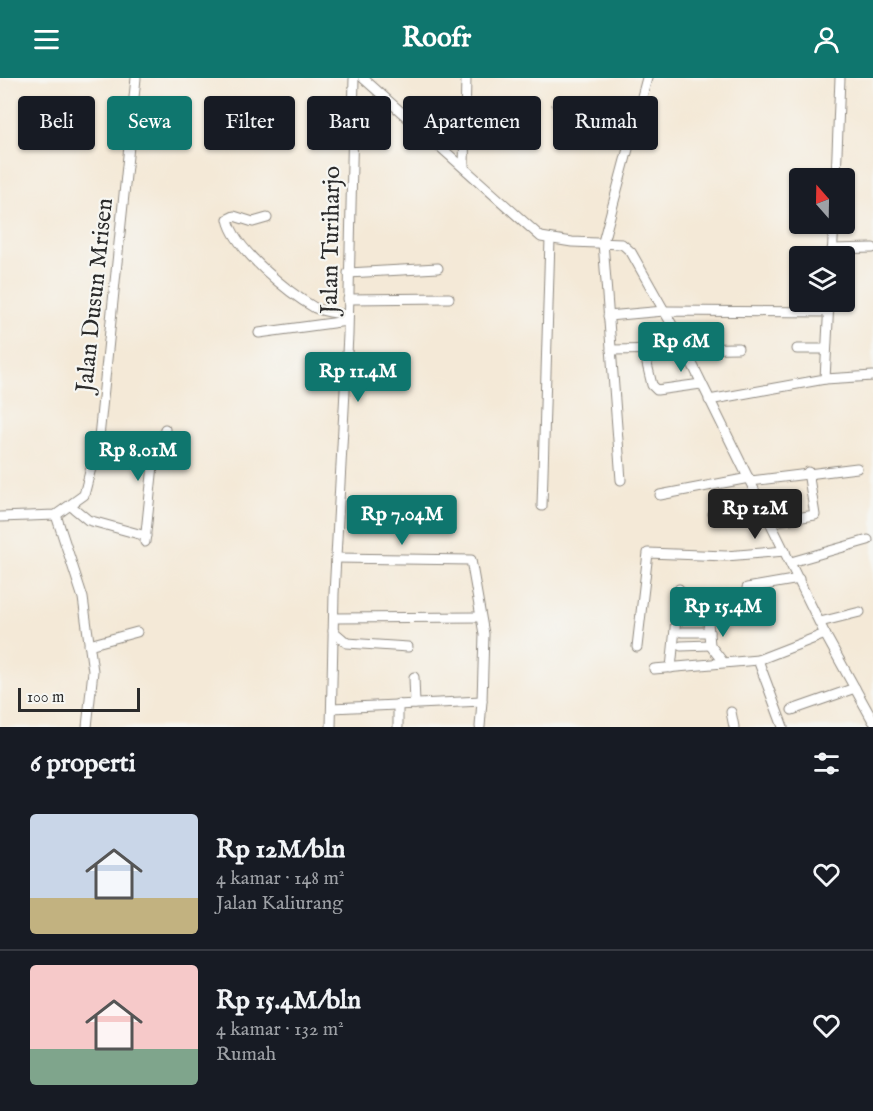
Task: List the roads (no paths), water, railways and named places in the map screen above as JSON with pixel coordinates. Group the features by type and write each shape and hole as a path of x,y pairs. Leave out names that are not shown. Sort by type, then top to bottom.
{"street":[{"name":"Jalan Dusun Mrisen","path":"0,517 57,514 84,495 99,437 136,78"},
{"name":"Jalan Turiharjo","path":"332,727 333,631 348,299 354,78"},
{"path":"363,78 464,166 536,233 550,239 622,244 631,252 684,348 825,634 873,721"},
{"path":"464,166 466,78"},
{"path":"642,96 647,78"},
{"path":"836,168 840,78"},
{"path":"621,480 603,242 627,150"},
{"path":"267,218 253,222 234,216 228,219 236,238 262,266 293,293 318,309 347,318"},
{"path":"542,506 550,239"},
{"path":"855,250 873,248"},
{"path":"348,273 438,268"},
{"path":"348,299 449,298"},
{"path":"608,316 664,312 789,312"},
{"path":"825,379 828,312"},
{"path":"260,333 347,318"},
{"path":"610,350 738,348"},
{"path":"797,349 826,349"},
{"path":"647,364 652,385 657,390 702,384"},
{"path":"709,400 825,379 873,376"},
{"path":"71,506 88,520 146,539 153,465 162,461 165,429"},
{"path":"660,495 808,472 857,468"},
{"path":"771,522 815,515 808,472"},
{"path":"713,514 763,505"},
{"path":"57,514 93,644 93,671 87,727"},
{"path":"790,562 868,540"},
{"path":"638,647 648,553 726,555 785,551"},
{"path":"336,558 470,559 484,634 480,727"},
{"path":"747,588 799,579"},
{"path":"671,668 679,589"},
{"path":"820,622 860,612"},
{"path":"334,618 480,617"},
{"path":"682,632 708,627 710,645 723,662"},
{"path":"333,631 347,643 408,647"},
{"path":"93,644 137,632"},
{"path":"654,669 758,660 825,634"},
{"path":"681,646 710,645"},
{"path":"758,660 783,727"},
{"path":"414,677 415,704"},
{"path":"792,710 855,688"},
{"path":"332,708 482,701"},
{"path":"398,704 398,727"},
{"path":"731,712 734,727"}]}
